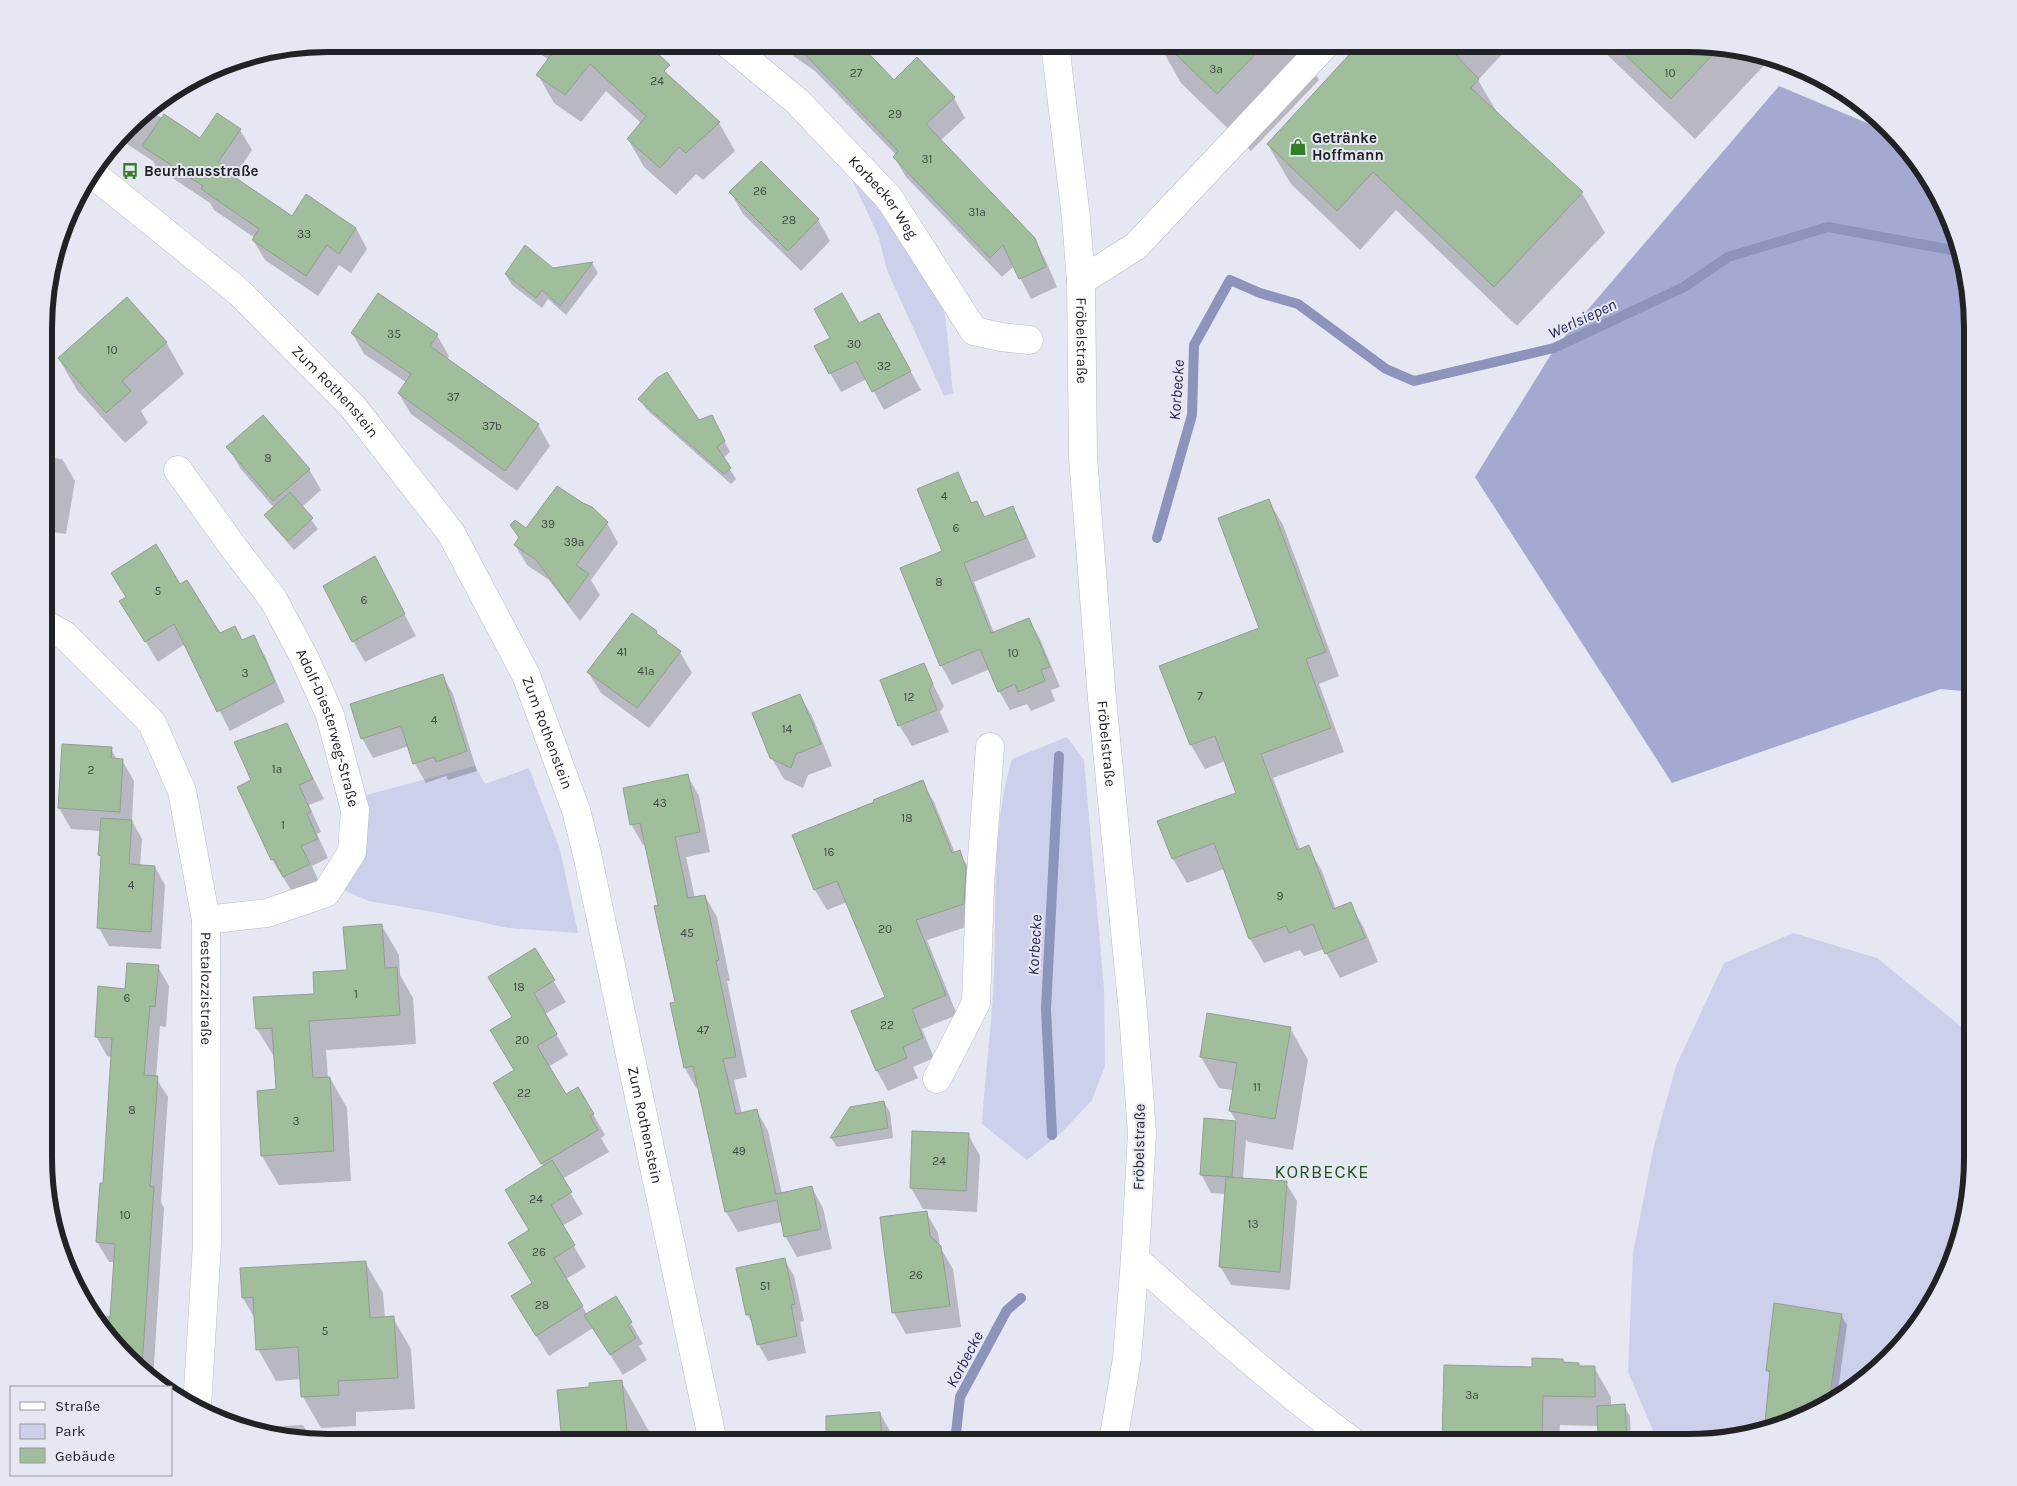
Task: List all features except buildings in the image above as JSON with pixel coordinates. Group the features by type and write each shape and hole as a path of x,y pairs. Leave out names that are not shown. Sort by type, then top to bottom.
{"street":[{"name":"Korbecker Weg","path":"739,53 798,102 889,198 974,331 1001,337 1029,340"},
{"name":"Fröbelstraße","path":"1056,53 1076,218 1081,281 1083,458 1102,700 1134,1012 1142,1133 1127,1358 1114,1434"},
{"path":"1081,281 1136,246 1318,53"},
{"name":"Zum Rothenstein","path":"97,178 239,292 353,407 451,533 526,675 576,810 587,854 711,1434"},
{"name":"Adolf-Diesterweg-Straße","path":"178,470 231,544 273,598 304,657 330,715 355,810 352,852 326,893 267,913 206,920"},
{"name":"Pestalozzistraße","path":"53,629 63,634 152,723 182,791 206,920 208,1244 197,1400"},
{"path":"937,1079 976,1003 980,887 990,748"},
{"path":"1135,1259 1236,1349 1342,1434"}],"green space":[{"path":"848,171 900,236 944,304 953,393 944,396 887,270 878,235"},
{"path":"1067,737 1084,760 1104,989 1105,1066 1092,1100 1062,1132 1027,1160 982,1124 993,994 998,839 1005,785 1012,759"},
{"path":"475,766 485,784 529,768 560,850 578,933 508,928 439,913 369,901 338,888 359,797"},
{"path":"1793,933 1877,958 1964,1029 1964,1112 1957,1219 1943,1263 1918,1311 1884,1353 1842,1387 1810,1405 1760,1424 1706,1433 1655,1434 1628,1372 1633,1253 1654,1146 1676,1066 1724,963"}],"shaded area":[{"path":"1779,86 1877,127 1918,175 1936,207 1950,240 1962,293 1964,311 1964,691 1941,689 1672,783 1475,477 1555,348"}],"waterway":[{"name":"Werlsiepen","path":"1157,538 1192,415 1194,345 1230,280 1260,293 1298,304 1386,369 1414,381 1554,348 1684,287 1728,257 1828,227 1953,250"},
{"name":"Korbecke","path":"1052,1135 1046,1009 1059,756"},
{"name":"Korbecke","path":"956,1434 960,1397 1007,1310 1021,1298"}],"place":[{"name":"Getränke Hoffmann","path":"1298,147"},
{"name":"Beurhausstraße","path":"130,171"}],"district":[{"name":"KORBECKE","path":"1322,1172"}]}
